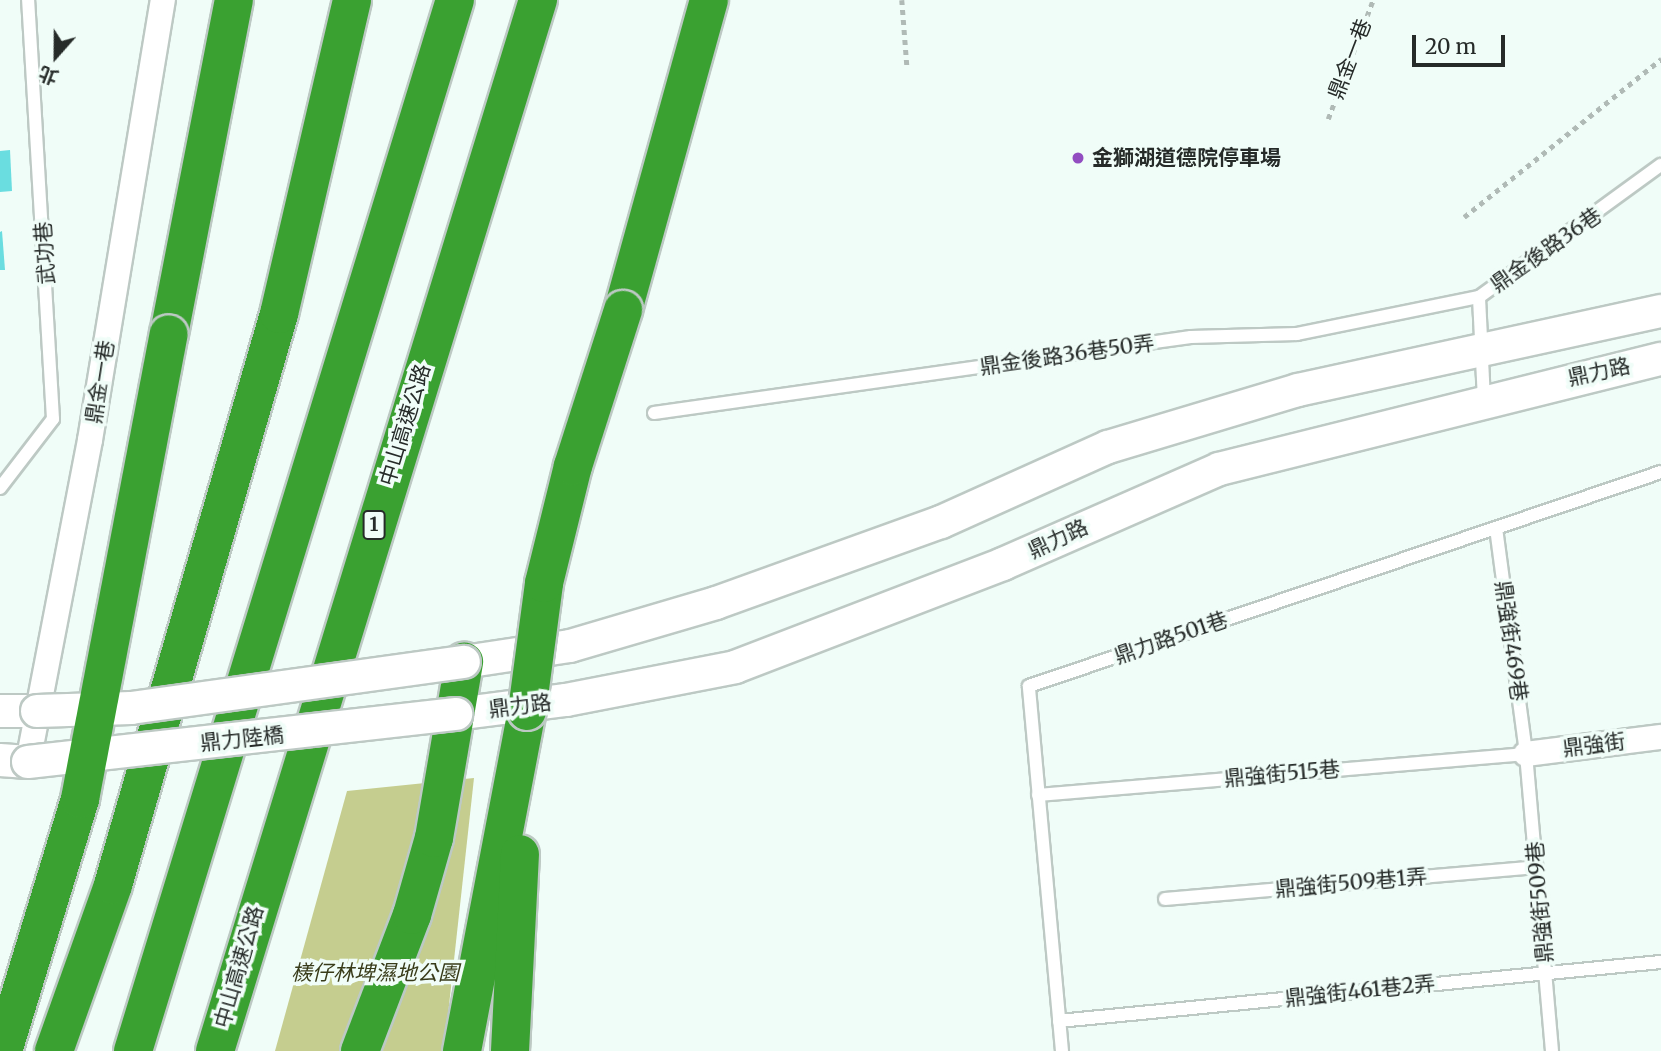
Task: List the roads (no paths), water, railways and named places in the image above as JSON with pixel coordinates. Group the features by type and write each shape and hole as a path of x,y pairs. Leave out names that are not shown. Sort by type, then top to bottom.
{"highway":[{"path":"3,1051 80,799 234,0"},
{"path":"54,1051 113,885 279,314 352,0"},
{"path":"133,1051 455,0"},
{"name":"中山高速公路","path":"215,1051 538,0"},
{"path":"462,1051 527,711 544,583 573,466 623,310 709,0"},
{"path":"360,1051 412,915 434,838 464,662"},
{"path":"510,1051 527,711"}],"street":[{"name":"鼎金一巷","path":"14,761 37,711 90,440 163,0"},
{"path":"0,711 131,708 570,646 716,603 941,522 1108,447 1298,390 1661,311"},
{"name":"鼎力路","path":"456,714 566,700 735,667 1003,564 1219,469 1485,400 1661,359"},
{"name":"鼎力陸橋","path":"14,761 456,714"},
{"name":"鼎強街","path":"1526,754 1661,737"}],"lane":[{"name":"武功巷","path":"0,488 53,419 28,0"},
{"name":"鼎金後路36巷","path":"1485,400 1479,298 1661,165"},
{"name":"鼎金後路36巷50弄","path":"654,412 1191,337 1297,334 1479,298"},
{"name":"鼎力路501巷","path":"1062,1051 1029,686 1661,472"},
{"name":"鼎強街469巷","path":"1496,528 1526,754"},
{"name":"鼎強街515巷","path":"1038,795 1526,754"},
{"name":"鼎強街509巷","path":"1526,754 1552,1051"},
{"name":"鼎強街509巷1弄","path":"1165,899 1537,867"},
{"name":"鼎強街461巷2弄","path":"1059,1021 1661,962"}],"place":[{"name":"金獅湖道德院停車場","path":"1078,158"}],"park label":[{"name":"檨仔林埤濕地公園","path":"375,973"}]}
